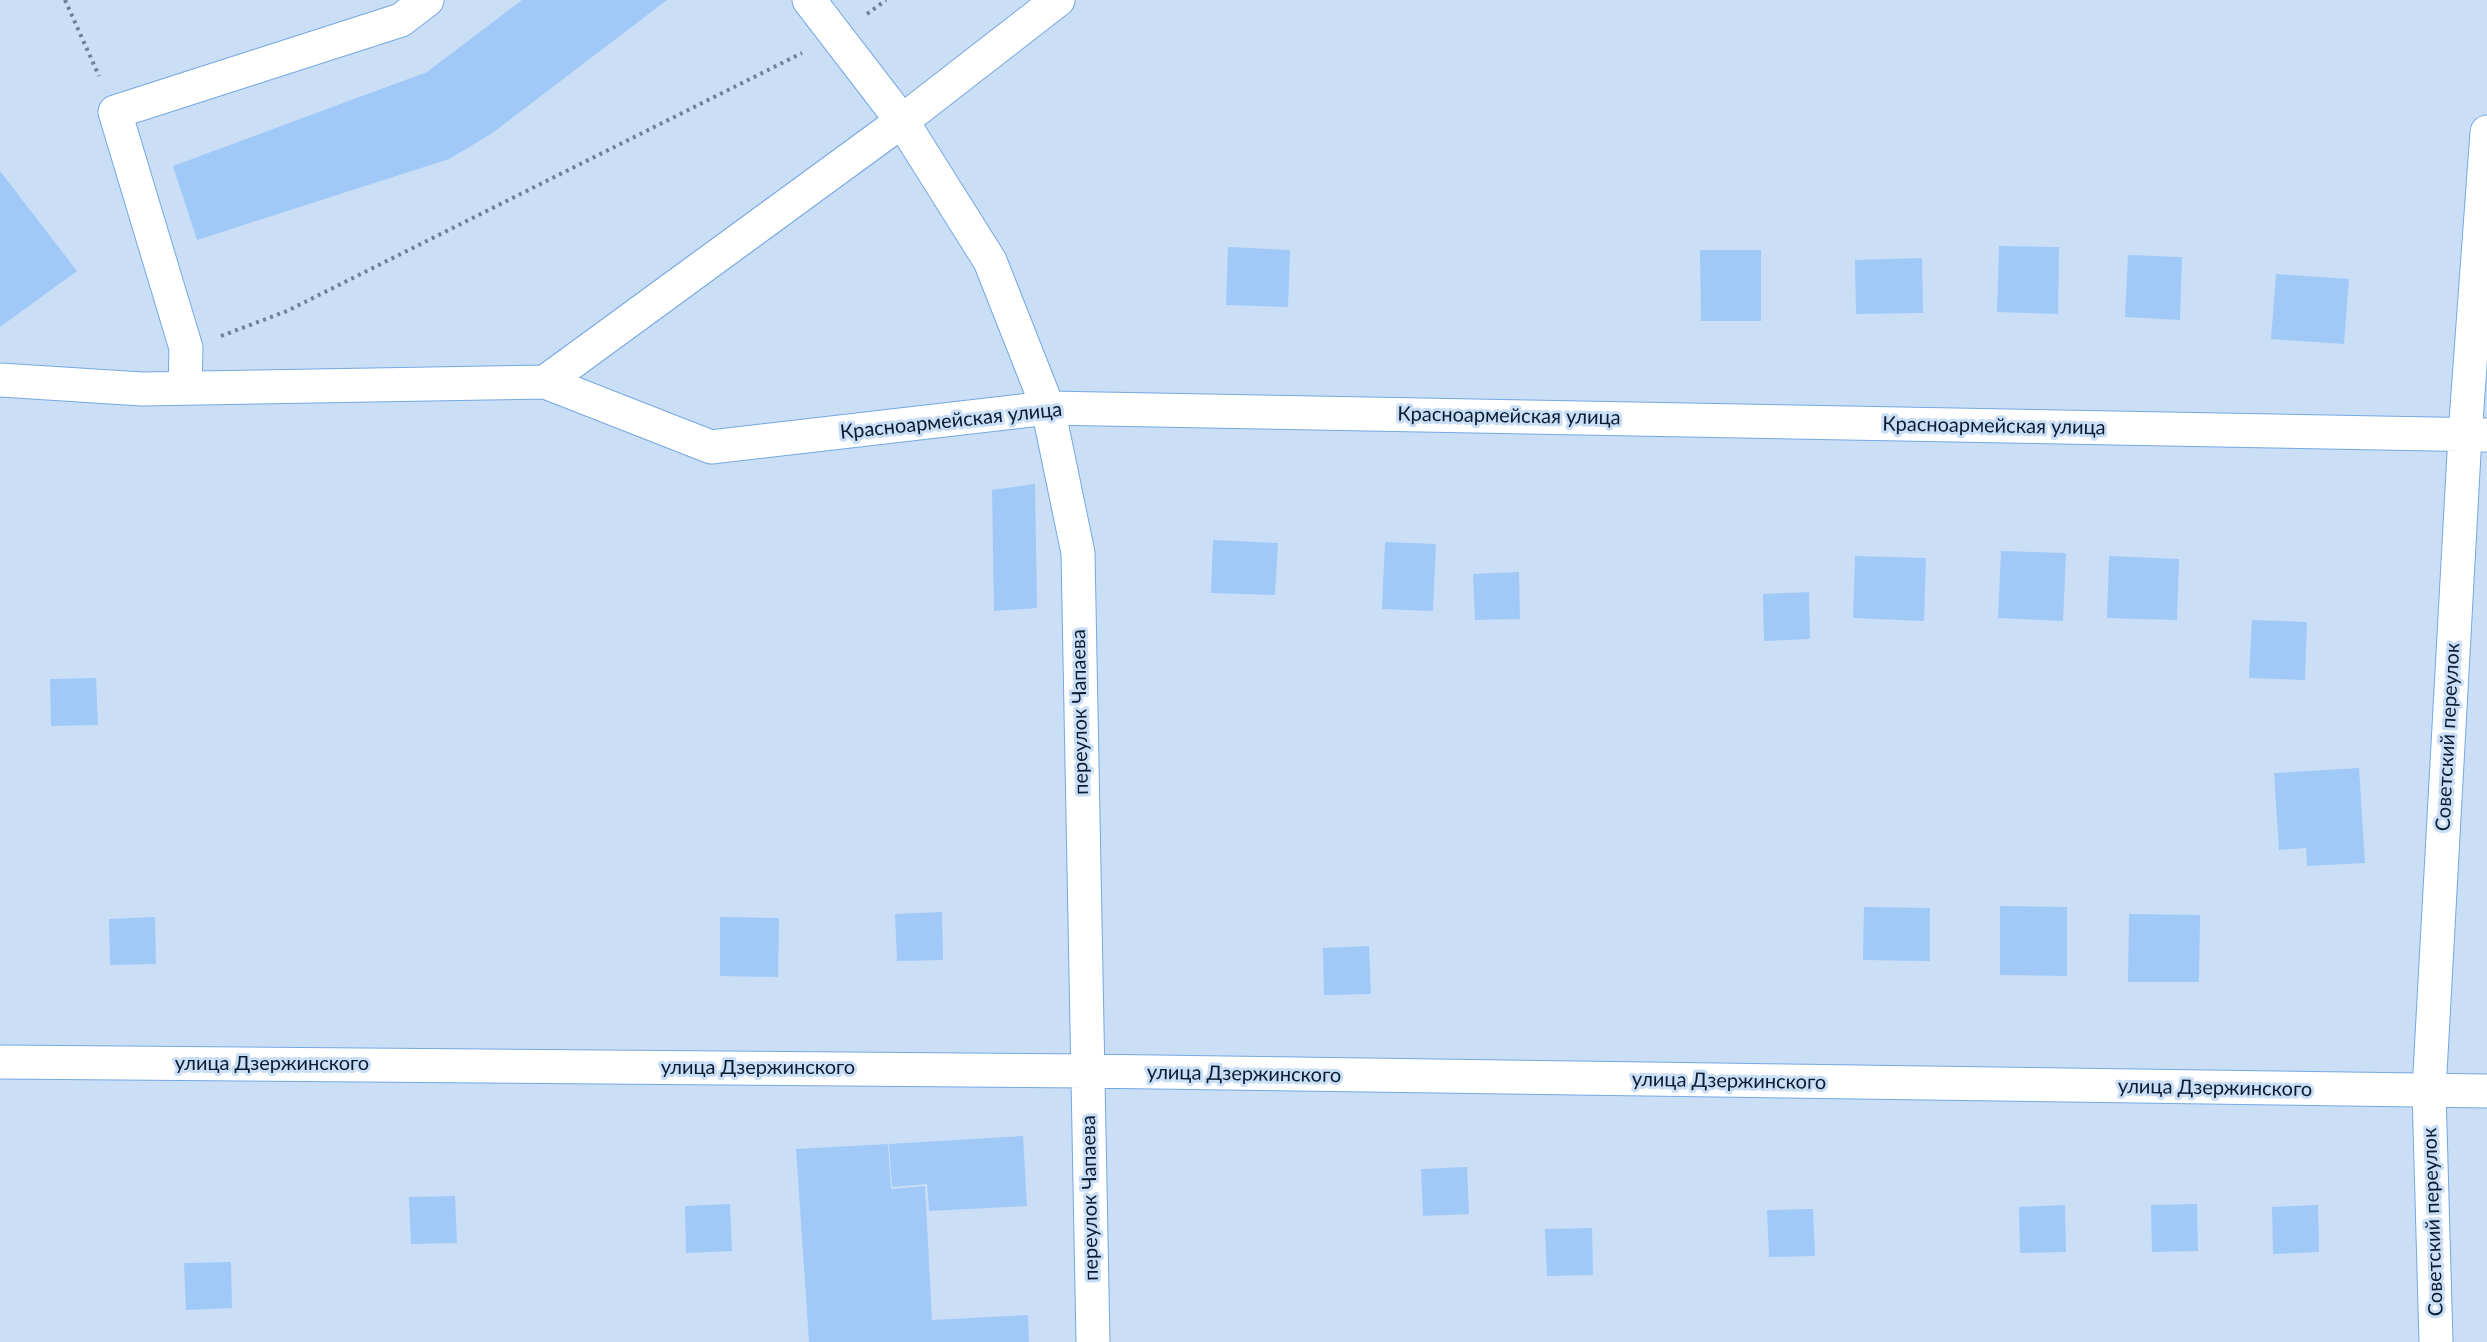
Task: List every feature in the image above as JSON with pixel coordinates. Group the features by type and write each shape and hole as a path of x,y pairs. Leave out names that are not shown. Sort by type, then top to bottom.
{"street":[{"path":"185,388 186,348 115,112 401,20 427,0"},
{"name":"переулок Чапаева","path":"809,0 902,121 990,261 1048,408 1078,554 1086,1071 1093,1342"},
{"path":"0,380 142,389 545,382 902,121 1058,0"},
{"name":"Советский переулок","path":"2436,1342 2429,1091 2476,435 2487,132"},
{"name":"Красноармейская улица","path":"545,382 711,447 1048,408 2476,435"},
{"name":"улица Дзержинского","path":"0,1062 1086,1071 2487,1091"}],"path":[{"path":"65,0 115,112"},
{"path":"186,348 287,311 836,36 886,0"}],"building":[{"path":"522,0 667,0 491,134 449,159 197,240 173,166 427,72"},
{"path":"0,171 77,271 0,327"},
{"path":"1999,246 2059,247 2058,314 1997,312"},
{"path":"1228,247 1290,250 1288,307 1226,305"},
{"path":"1700,250 1761,250 1761,321 1701,321"},
{"path":"2128,255 2182,257 2180,320 2125,317"},
{"path":"1922,258 1923,313 1856,314 1855,260"},
{"path":"2276,274 2349,279 2344,344 2271,339"},
{"path":"1035,484 1037,608 994,611 992,490"},
{"path":"1213,540 1278,543 1275,595 1211,593"},
{"path":"1385,542 1436,544 1433,611 1382,609"},
{"path":"2001,551 2066,553 2063,621 1998,618"},
{"path":"1855,556 1926,558 1924,621 1853,618"},
{"path":"2109,556 2179,559 2177,620 2107,618"},
{"path":"1519,572 1520,619 1475,620 1473,574"},
{"path":"1809,592 1810,639 1764,641 1763,594"},
{"path":"2252,620 2307,622 2305,680 2249,678"},
{"path":"96,678 98,725 51,726 50,679"},
{"path":"2359,768 2365,863 2307,866 2306,848 2279,850 2274,773"},
{"path":"2000,906 2067,907 2067,976 2000,975"},
{"path":"1864,907 1930,908 1930,961 1863,960"},
{"path":"942,912 943,960 897,961 895,914"},
{"path":"2129,914 2200,915 2199,982 2128,982"},
{"path":"155,917 156,964 110,965 109,919"},
{"path":"720,917 779,918 778,977 720,976"},
{"path":"1369,946 1371,994 1324,995 1323,948"},
{"path":"1023,1136 1027,1206 929,1211 927,1184 892,1187 889,1144"},
{"path":"888,1144 891,1189 925,1186 932,1320 1028,1315 1029,1342 809,1342 796,1149"},
{"path":"1467,1167 1469,1214 1423,1216 1421,1169"},
{"path":"455,1196 457,1243 411,1244 409,1197"},
{"path":"730,1204 732,1251 686,1253 685,1206"},
{"path":"2197,1204 2198,1251 2152,1252 2151,1205"},
{"path":"2065,1205 2066,1252 2020,1253 2019,1207"},
{"path":"2318,1205 2319,1252 2273,1254 2272,1207"},
{"path":"1813,1209 1815,1256 1769,1257 1767,1210"},
{"path":"1592,1228 1593,1275 1547,1276 1545,1229"},
{"path":"231,1262 232,1308 186,1310 184,1263"}]}
